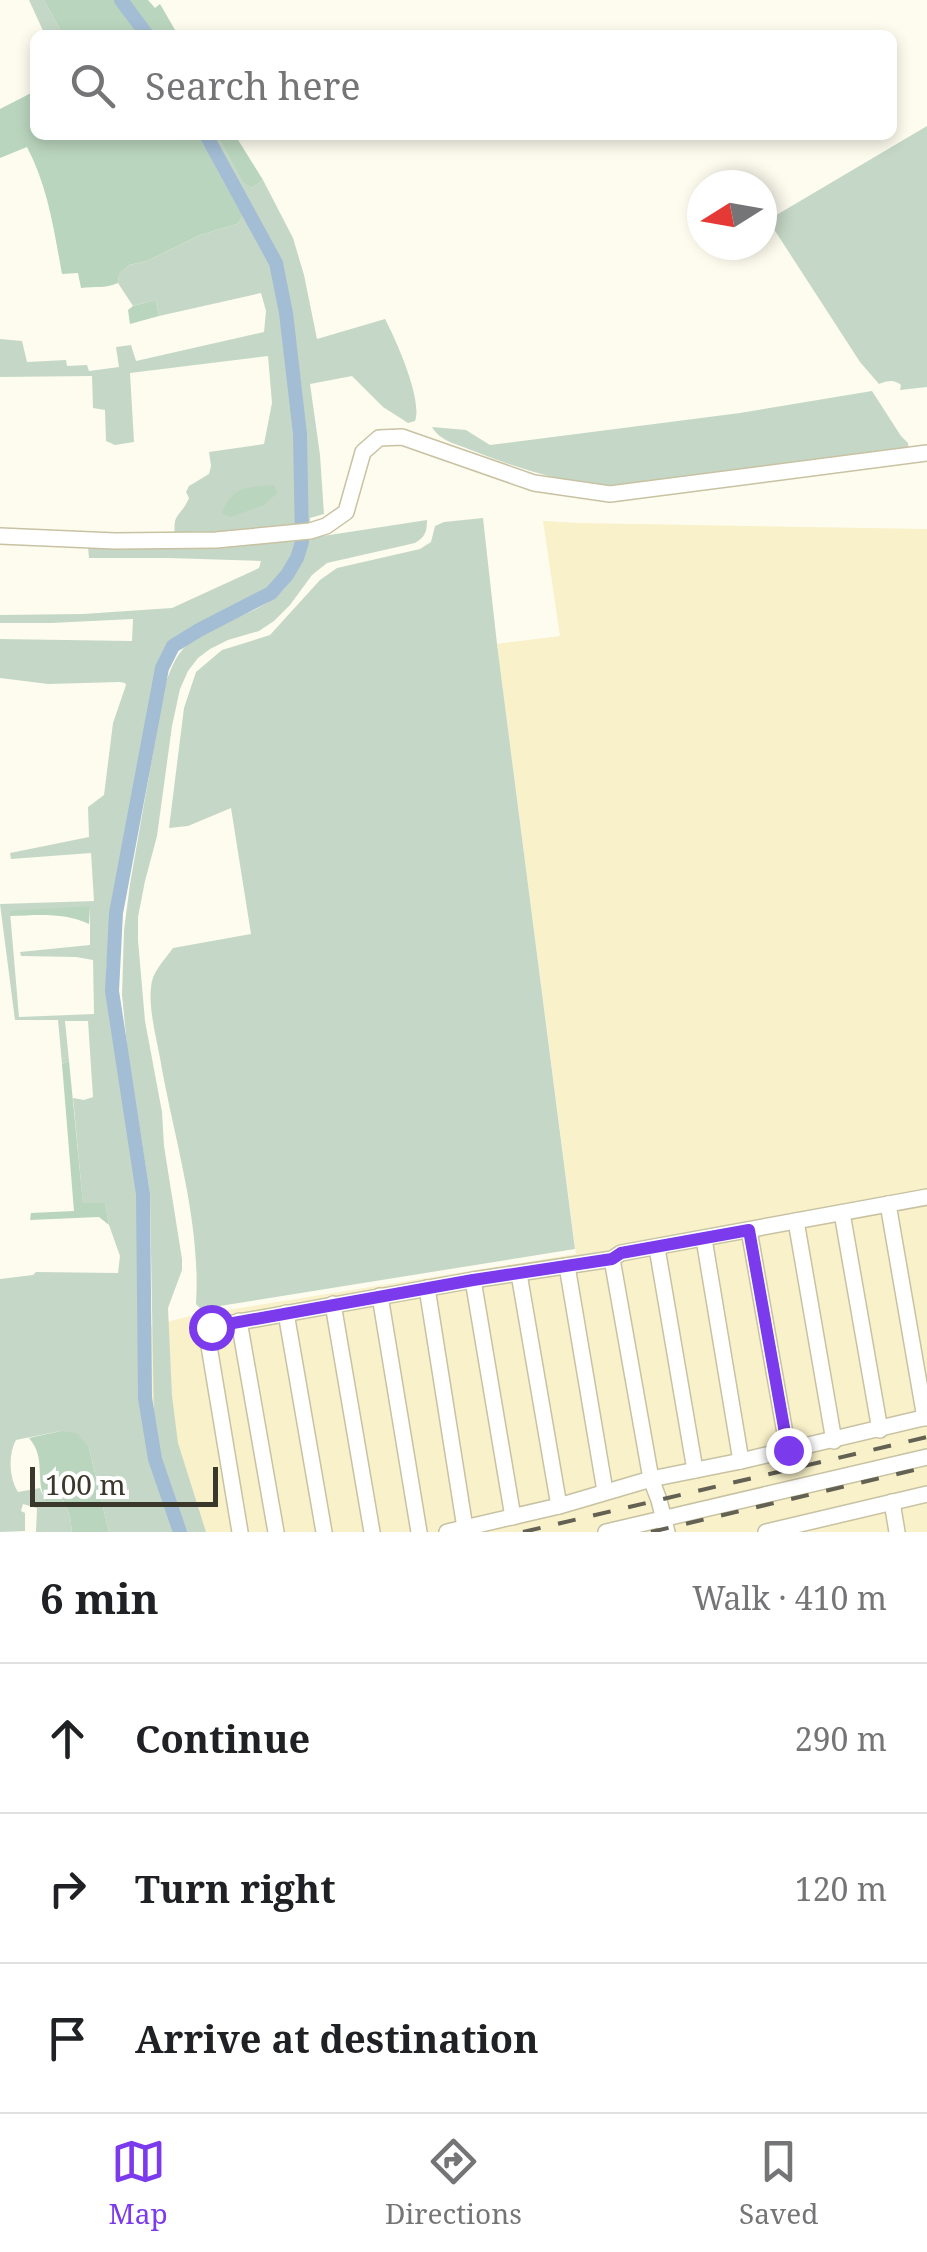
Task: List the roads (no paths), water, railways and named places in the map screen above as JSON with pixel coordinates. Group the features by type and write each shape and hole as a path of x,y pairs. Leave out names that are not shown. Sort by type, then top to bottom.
{"street":[{"path":"0,536 216,540 310,532 346,512 363,452 379,438 402,437 534,482 610,494 927,453"},
{"path":"240,1532 206,1334 211,1327 612,1259 621,1253 927,1197"},
{"path":"448,1532 651,1479 926,1418 888,1204"},
{"path":"842,1213 880,1430"},
{"path":"796,1222 834,1441"},
{"path":"749,1230 788,1450"},
{"path":"704,1239 741,1462"},
{"path":"657,1248 694,1470"},
{"path":"612,1259 651,1479 665,1525"},
{"path":"566,1266 605,1491"},
{"path":"519,1274 559,1506"},
{"path":"473,1280 513,1517"},
{"path":"427,1288 465,1528"},
{"path":"380,1296 419,1532"},
{"path":"333,1304 372,1532"},
{"path":"286,1312 324,1532"},
{"path":"240,1320 276,1532"},
{"path":"606,1532 665,1525 927,1457"},
{"path":"766,1532 800,1528 927,1494"},
{"path":"892,1502 897,1532"},
{"path":"847,1513 850,1532"}],"waterway":[{"path":"121,0 143,30"},
{"path":"180,1532 155,1459 145,1398 143,1194 112,991 116,913 162,668 173,646 271,593 287,575 302,542 300,434 276,263 209,140"}],"railway":[{"path":"523,1532 927,1437"},
{"path":"651,1532 927,1467"}]}
